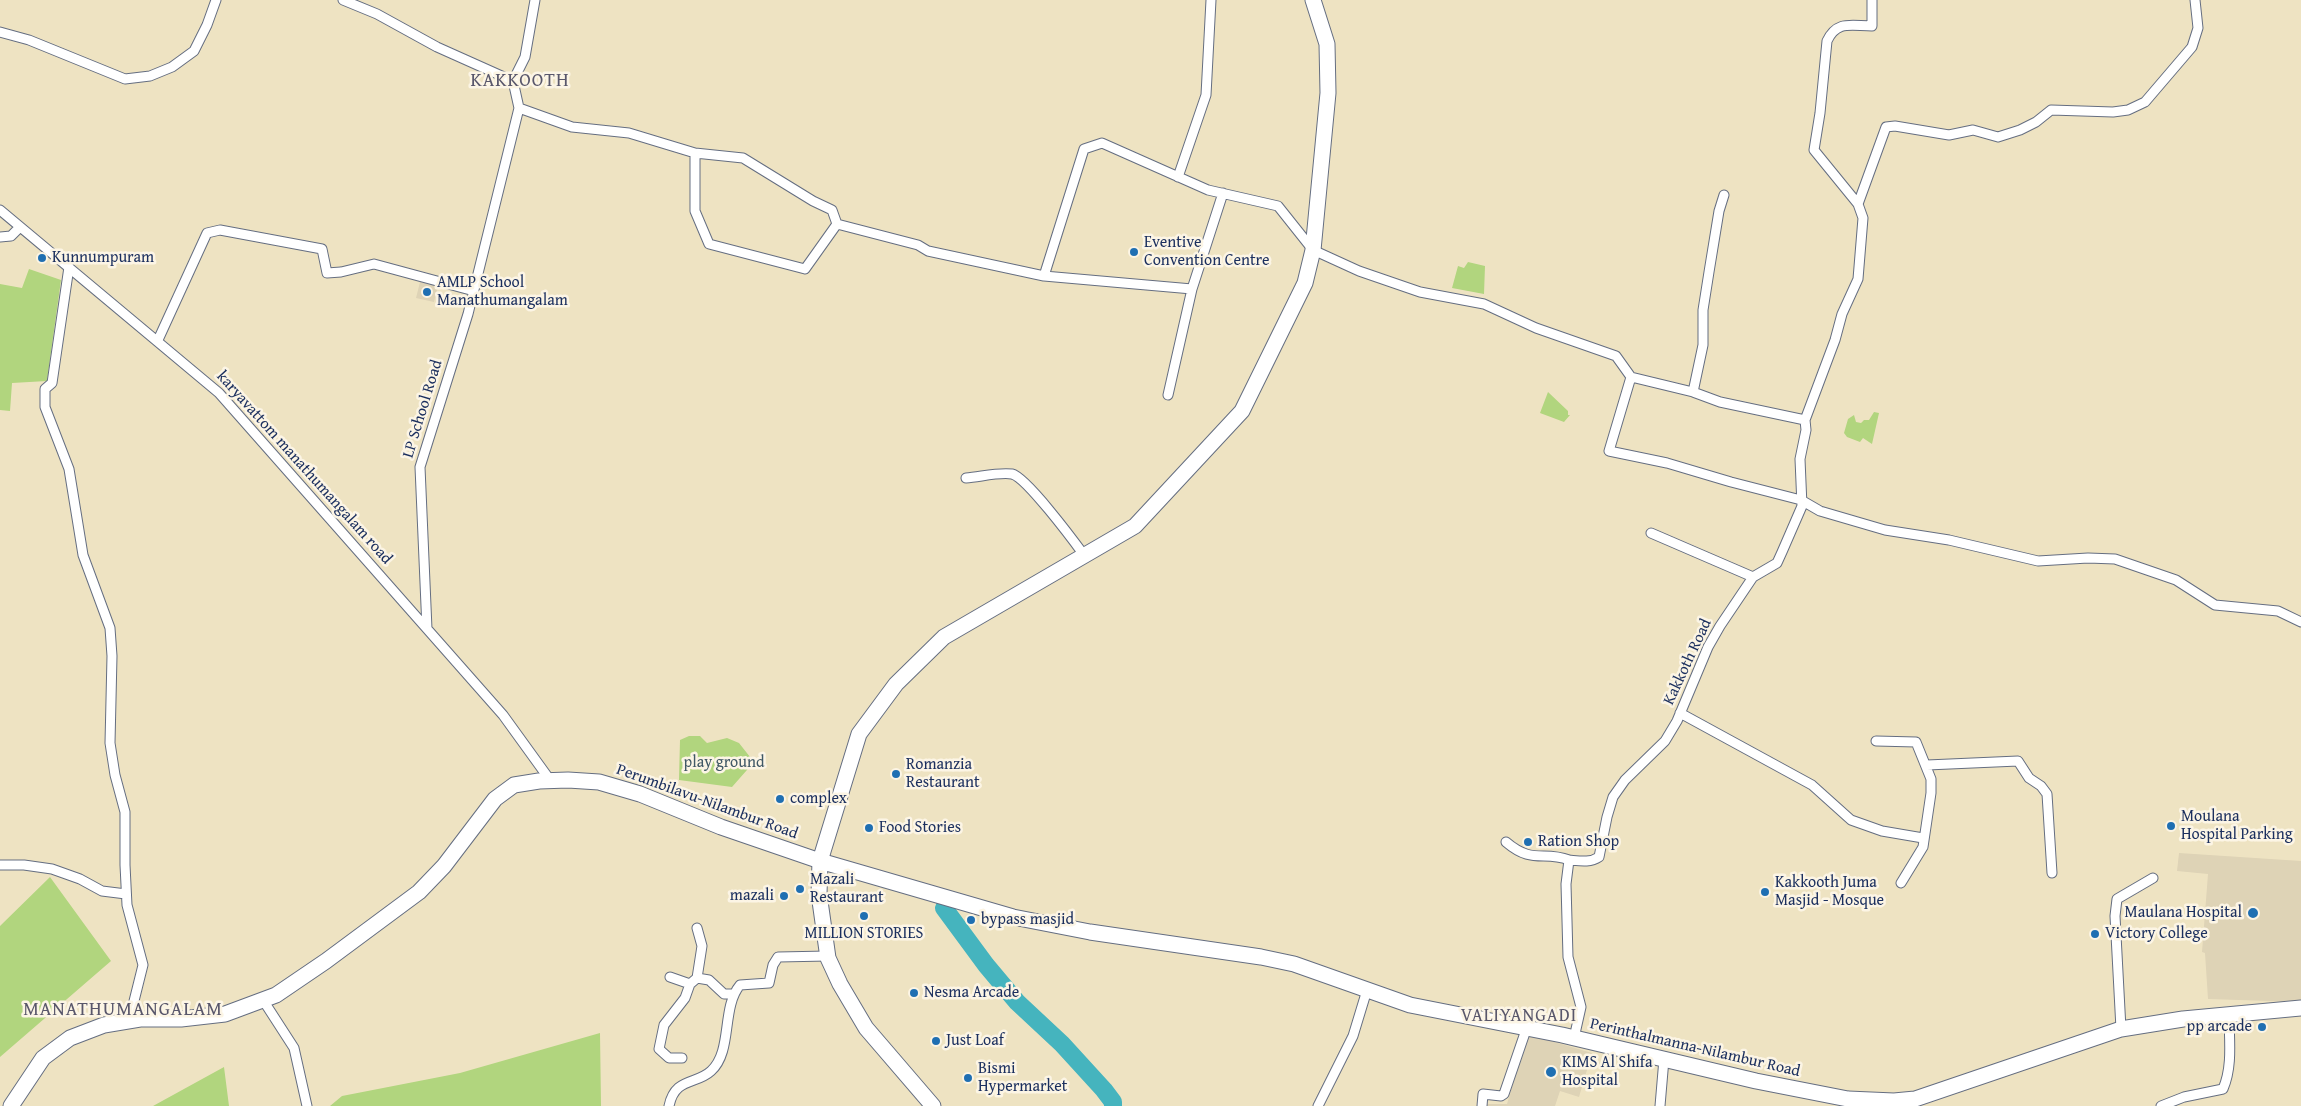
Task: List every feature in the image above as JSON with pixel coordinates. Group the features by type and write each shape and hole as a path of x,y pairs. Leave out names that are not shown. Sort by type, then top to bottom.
{"main road":[{"path":"933,1106 866,1028 840,984 828,956 819,894 820,861 859,734 896,684 944,637 1135,526 1242,411 1305,283 1313,250 1328,93 1327,44 1313,0"},
{"name":"Perumbilavu-Nilambur Road","path":"11,1106 43,1058 70,1038 104,1026 130,1021 181,1019 225,1014 276,995 326,961 419,892 444,866 496,799 514,785 550,780 599,782 640,794 721,827 820,861"},
{"name":"Perinthalmanna-Nilambur Road","path":"820,861 1013,917 1090,932 1261,957 1294,964 1410,1005 1468,1018 1527,1027 1756,1081 1848,1099 1901,1101 1916,1099 2083,1040 2121,1029 2229,1014 2301,1008"}],"street":[{"path":"0,32 29,40 125,79 150,76 172,67 194,51 208,25 216,0"},
{"path":"343,0 377,14 437,48 513,81"},
{"path":"535,0 525,57 513,81 519,108 572,127 629,133 695,152 743,158 813,201 832,210 837,224"},
{"path":"1178,177 1206,95 1211,0"},
{"path":"1858,204 1814,150 1820,113 1827,42 1831,32 1838,26 1872,26 1872,0"},
{"path":"1858,204 1886,127 1895,126 1950,134 1973,130 1998,137 2020,130 2036,122 2051,110 2113,112 2128,110 2144,102 2168,77 2192,47 2198,28 2195,0"},
{"name":"LP School Road","path":"427,629 420,467 474,291 519,108"},
{"path":"1044,276 1084,149 1102,143 1208,190 1278,206 1313,250 1359,271 1420,292 1484,304 1536,328 1616,356 1631,377 1693,392 1720,402 1805,420"},
{"path":"695,152 695,211 709,244 805,269 837,224"},
{"path":"1168,395 1192,289 1224,193"},
{"path":"1693,392 1703,345 1703,310 1719,211 1724,195"},
{"name":"Kakkoth Road","path":"1506,842 1525,855 1585,862 1599,857 1607,816 1614,797 1625,780 1665,741 1680,713 1708,647 1753,577 1777,563 1802,506 1800,459 1806,430 1805,420 1835,340 1842,314 1858,279 1863,218 1858,204"},
{"name":"karyavattom manathumangalam road","path":"0,210 158,340 219,393 503,714 550,780"},
{"path":"837,224 918,245 928,251 1044,276 1192,289"},
{"path":"0,237 11,236 20,227"},
{"path":"158,340 207,233 220,230 322,249 327,273 341,272 374,264 474,291"},
{"path":"68,266 52,383 45,389 45,407 69,469 83,555 110,628 112,656 110,743 115,775 125,812 127,905 143,965 130,1021"},
{"path":"1631,377 1609,451 1667,463 1730,482 1802,500 1820,511 1885,530 1950,540 2038,561 2088,558 2115,559 2176,580 2214,605 2278,612 2301,622"},
{"path":"966,478 1013,474 1030,486 1037,498 1084,555"},
{"path":"1651,533 1753,577"},
{"path":"1680,713 1812,785 1851,820 1882,831 1923,838"},
{"path":"1876,741 1916,742 1931,779 1931,793 1923,847 1901,883"},
{"path":"1926,765 2018,761 2029,778 2041,786 2047,794 2052,873"},
{"path":"1569,860 1566,884 1568,957 1581,1007 1574,1038"},
{"path":"0,865 24,865 52,869 80,879 102,891 126,894"},
{"path":"2121,1029 2115,916 2117,899 2153,878"},
{"path":"682,1058 669,1058 659,1049 664,1024 685,998 693,981 702,946 697,928"},
{"path":"669,1106 670,1099 684,1082 711,1072 721,1058 732,994 740,985 769,983 773,965 778,957 828,956"},
{"path":"670,977 693,981 709,980 724,994 732,994"},
{"path":"1318,1106 1353,1036 1367,990"},
{"path":"263,1000 294,1048 307,1106"},
{"path":"2161,1106 2184,1097 2223,1089 2227,1079 2229,1064 2229,1014"},
{"path":"1482,1106 1483,1094 1501,1096 1504,1094 1527,1027"},
{"path":"1660,1106 1664,1059"}],"shaded area":[{"name":"AMLP School Manathumangalam","path":"420,282 438,286 434,302 416,298"},
{"name":"Maulana Hospital","path":"2179,853 2301,861 2301,1002 2208,999 2205,953 2202,952 2208,874 2177,871"},
{"name":"KIMS Al Shifa Hospital","path":"1527,1034 1592,1053 1579,1097 1560,1091 1555,1106 1486,1106 1486,1104 1507,1104"}],"green space":[{"path":"1468,262 1485,266 1484,294 1452,288 1458,266 1464,268"},
{"path":"29,269 61,280 47,381 12,383 10,411 0,410 0,284 22,288"},
{"path":"1548,392 1568,411 1568,415 1570,415 1564,422 1540,413"},
{"path":"1874,412 1879,413 1872,444 1863,438 1860,442 1847,437 1844,433 1848,419 1854,415 1856,422 1861,423 1864,420 1869,420"},
{"name":"play ground","path":"689,736 700,736 707,743 727,738 739,743 754,762 732,787 679,780 680,740"},
{"path":"50,877 111,961 0,1057 0,926"},
{"path":"600,1033 601,1106 330,1106 342,1096 460,1073"},
{"path":"224,1067 229,1106 153,1106"}],"waterway":[{"path":"944,908 986,965 1017,1002 1062,1044 1104,1090 1113,1102 1113,1106"}],"place":[{"name":"Eventive Convention Centre","path":"1134,252"},
{"name":"Kunnumpuram","path":"42,258"},
{"name":"AMLP School Manathumangalam","path":"427,292"},
{"name":"Romanzia Restaurant","path":"896,774"},
{"name":"complex","path":"780,799"},
{"name":"Moulana Hospital Parking","path":"2171,826"},
{"name":"Food Stories","path":"869,828"},
{"name":"Ration Shop","path":"1528,842"},
{"name":"Mazali Restaurant","path":"800,889"},
{"name":"Kakkooth Juma Masjid - Mosque","path":"1765,892"},
{"name":"mazali","path":"784,896"},
{"name":"Maulana Hospital","path":"2253,913"},
{"name":"MILLION STORIES","path":"864,916"},
{"name":"bypass masjid","path":"971,920"},
{"name":"Victory College","path":"2095,934"},
{"name":"Nesma Arcade","path":"914,993"},
{"name":"pp arcade","path":"2262,1027"},
{"name":"Just Loaf","path":"936,1041"},
{"name":"KIMS Al Shifa Hospital","path":"1551,1072"},
{"name":"Bismi Hypermarket","path":"968,1078"}],"district":[{"name":"KAKKOOTH","path":"520,81"},
{"name":"MANATHUMANGALAM","path":"123,1010"},
{"name":"VALIYANGADI","path":"1519,1016"}]}
